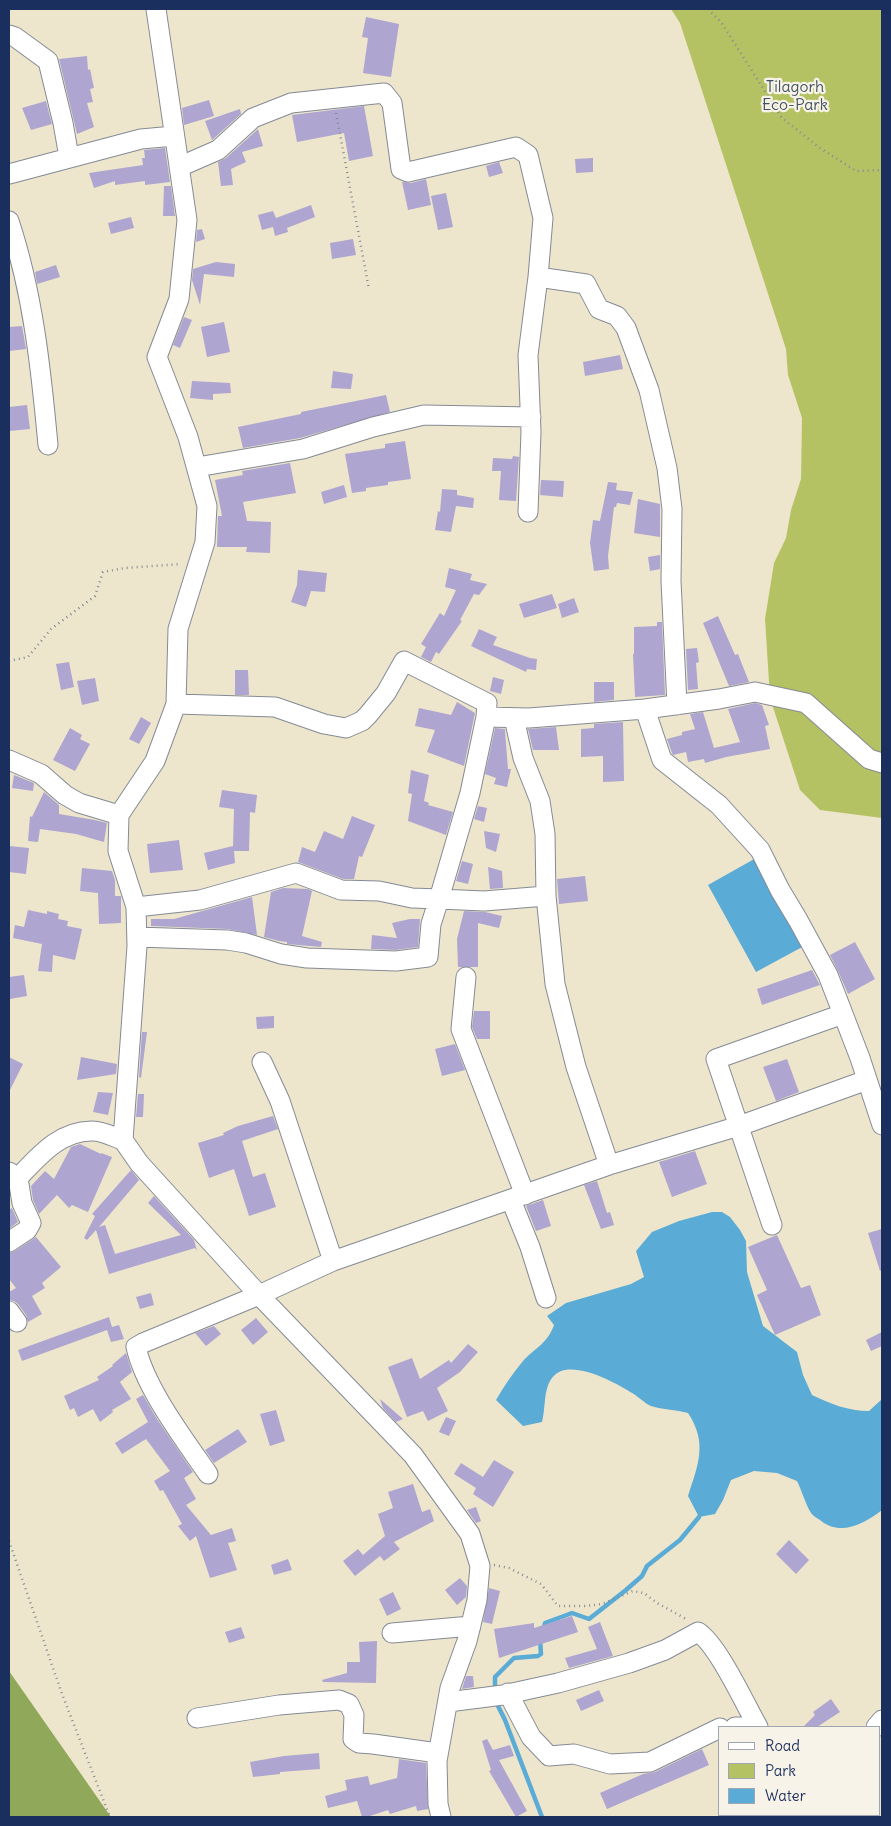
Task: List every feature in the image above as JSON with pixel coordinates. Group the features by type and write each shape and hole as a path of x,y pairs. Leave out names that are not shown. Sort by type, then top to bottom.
{"street":[{"path":"123,1140 137,937 136,907 118,851 119,815 155,761 176,704 178,628 205,542 207,506 188,437 157,357 179,299 187,220 156,9"},
{"path":"9,35 15,37 48,61 63,123 68,157"},
{"path":"179,167 218,150 253,118 290,103 333,100 384,93 392,103 401,169 408,172 472,159 516,147 528,155 543,218 538,278 528,355 530,417 528,512"},
{"path":"9,174 141,139 174,136"},
{"path":"9,221 20,254 33,319 42,378 48,445"},
{"path":"538,278 586,284 599,309 617,316 626,328 649,390 667,468 672,509 671,581 677,705"},
{"path":"197,467 303,449 373,427 424,415 530,417"},
{"path":"137,937 227,940 246,943 281,954 307,958 396,961 428,957 431,924 470,793 486,717 487,703 404,661 386,693 368,715 362,721 346,728 324,724 275,707 176,704"},
{"path":"486,717 529,718 645,709 754,692 806,703 869,759 882,762"},
{"path":"645,709 662,760 719,806 760,850 828,976 868,1080 882,1125"},
{"path":"514,718 523,758 540,801 545,834 546,896 555,984 561,1016 609,1165"},
{"path":"9,760 41,774 65,795 79,803 119,815"},
{"path":"136,907 200,900 296,873 341,890 379,891 412,898 484,900 546,896"},
{"path":"466,977 461,1029 518,1197 530,1247 546,1298"},
{"path":"772,1224 716,1059 843,1014"},
{"path":"262,1062 280,1100 333,1261"},
{"path":"208,1474 153,1388 136,1347 259,1295 333,1261 609,1165 739,1126 868,1080"},
{"path":"9,1242 27,1230 32,1223 22,1203 13,1175 47,1147 72,1134 94,1130 123,1140 139,1163 259,1295 413,1455 470,1534 480,1566 477,1600 471,1626 450,1688 438,1753 438,1804 441,1817"},
{"path":"392,1634 471,1626"},
{"path":"448,1702 500,1695 558,1683 629,1663 665,1650 698,1632 705,1637 720,1660 757,1726"},
{"path":"500,1695 531,1737 549,1756 574,1754 610,1764 650,1762 718,1729"},
{"path":"197,1718 278,1705 339,1700 349,1704 354,1715 353,1739 359,1743 438,1753"}],"path":[{"path":"708,9 721,22 782,118 820,148 856,171 882,170"},
{"path":"333,100 369,288"},
{"path":"9,661 28,657 51,629 95,596 104,572 125,568 182,564 202,554"},
{"path":"9,1541 62,1694 110,1817"},
{"path":"480,1566 499,1565 541,1584 558,1606 594,1605 616,1599 633,1591 644,1593 656,1603 683,1616 694,1625 698,1632"}],"green space":[{"name":"Tilagorh Eco-Park","path":"671,9 882,9 882,818 820,810 800,790 770,698 765,619 774,563 786,538 791,510 801,479 802,418 788,375 786,349 680,23"},
{"path":"9,1671 111,1817 9,1817"}],"water":[{"path":"756,858 804,946 756,972 708,885"},
{"path":"712,1212 722,1212 730,1217 740,1230 746,1241 747,1272 763,1326 797,1352 803,1375 812,1395 840,1406 861,1411 869,1411 882,1399 882,1510 860,1524 844,1528 828,1525 811,1513 797,1481 777,1473 754,1471 731,1480 715,1514 699,1517 688,1496 698,1464 699,1444 698,1434 688,1413 651,1406 624,1388 591,1373 568,1370 559,1372 552,1378 546,1394 542,1422 523,1426 496,1400 523,1361 548,1337 554,1325 547,1316 566,1303 631,1284 644,1277 636,1251 652,1232 679,1221"}],"building":[{"path":"366,17 399,24 391,77 363,73 368,38 362,37"},
{"path":"87,56 88,70 90,69 94,88 90,89 93,102 87,103 94,127 77,134 59,59"},
{"path":"209,100 214,116 184,125 182,108"},
{"path":"46,101 52,124 31,130 22,108"},
{"path":"364,106 373,156 349,161 344,133 297,142 292,115"},
{"path":"240,109 241,114 212,140 205,121"},
{"path":"258,129 263,146 242,152 246,162 231,169 233,185 221,186 218,162 226,158"},
{"path":"165,148 170,182 145,185 145,181 115,185 115,181 94,188 89,173 143,165 142,158 145,158 144,150"},
{"path":"593,158 593,172 576,173 575,159"},
{"path":"499,162 503,173 489,177 486,166"},
{"path":"426,179 431,205 408,210 402,182 411,183"},
{"path":"164,186 171,186 175,216 163,216"},
{"path":"446,193 453,227 438,230 431,196"},
{"path":"311,205 315,217 287,228 288,232 275,236 273,227 262,230 258,215 273,211 276,218"},
{"path":"131,217 134,228 111,234 108,223"},
{"path":"202,229 205,239 196,242 197,230"},
{"path":"353,239 356,255 332,259 330,243"},
{"path":"216,262 235,264 234,277 204,274 200,305 192,280 193,269"},
{"path":"56,265 60,277 37,284 35,272"},
{"path":"184,317 192,320 180,348 173,345"},
{"path":"224,322 230,352 207,357 201,327"},
{"path":"22,326 26,349 9,351 9,327"},
{"path":"620,355 623,369 585,376 583,362"},
{"path":"333,371 353,374 351,389 331,388"},
{"path":"192,381 230,383 231,393 213,394 213,400 190,398"},
{"path":"386,395 390,412 300,438 243,448 238,427"},
{"path":"27,405 30,429 9,431 9,407"},
{"path":"405,441 411,479 388,482 388,485 366,488 366,491 352,493 345,454 385,448 385,444"},
{"path":"513,456 519,457 516,501 499,500 501,471 492,471 493,458 512,459"},
{"path":"290,463 296,493 243,502 247,521 271,522 270,553 246,552 247,547 217,547 218,516 222,516 215,480 243,475 242,471"},
{"path":"541,480 564,481 563,497 540,495"},
{"path":"608,482 617,483 616,490 633,492 630,505 617,503 616,507 614,507 608,556 609,569 594,571 590,543 593,520 600,521"},
{"path":"344,485 347,497 324,504 321,492"},
{"path":"442,489 457,490 457,495 474,498 473,508 456,506 451,532 435,530 438,511 440,512"},
{"path":"638,499 660,504 660,537 634,533"},
{"path":"660,555 660,569 650,571 648,557"},
{"path":"449,568 472,574 470,580 487,584 479,595 474,594 460,620 462,621 439,654 436,652 431,662 421,657 426,647 421,644 440,613 444,616 456,590 445,587"},
{"path":"298,570 327,573 325,592 311,591 306,607 291,602 297,585"},
{"path":"552,594 557,608 524,618 519,604"},
{"path":"574,598 579,612 562,618 558,604"},
{"path":"718,616 735,655 738,654 749,682 729,686 703,623"},
{"path":"657,622 662,622 665,695 635,697 634,627 657,626"},
{"path":"479,629 497,637 493,645 537,659 536,670 527,669 526,672 471,646"},
{"path":"697,648 699,662 696,663 698,689 688,690 686,649"},
{"path":"69,662 74,687 61,690 56,664"},
{"path":"235,670 248,670 249,695 235,695"},
{"path":"493,677 504,680 501,694 490,691"},
{"path":"95,678 99,701 82,705 77,681"},
{"path":"594,682 614,682 614,700 594,702"},
{"path":"457,702 475,713 464,766 427,752 435,730 415,726 419,708 451,715"},
{"path":"755,703 762,705 769,725 765,726 770,749 705,763 704,759 688,762 686,752 673,755 667,739 682,735 682,732 695,729 690,714 703,712 714,748 740,742 728,709"},
{"path":"141,717 151,723 139,744 129,739"},
{"path":"623,722 624,781 603,782 603,756 581,757 581,729 594,728 594,724"},
{"path":"556,727 559,750 533,750 528,729"},
{"path":"70,728 82,735 80,739 90,744 75,771 53,760"},
{"path":"495,728 505,729 508,769 511,769 507,787 494,784 496,778 485,774"},
{"path":"411,770 429,775 424,801 429,803 428,805 453,812 446,835 408,821 412,794 408,793"},
{"path":"14,775 34,783 33,791 12,788"},
{"path":"222,790 257,795 255,813 250,812 249,851 234,851 235,863 208,870 204,853 233,846 234,809 219,807"},
{"path":"44,792 59,805 59,814 107,823 104,842 76,834 40,829 38,842 28,841 30,816 32,817"},
{"path":"478,806 487,808 484,822 474,819"},
{"path":"352,816 375,825 362,857 359,856 354,879 343,879 298,862 302,847 315,852 324,831 343,839"},
{"path":"484,831 500,834 496,852 486,848"},
{"path":"179,840 183,870 150,873 147,844"},
{"path":"9,846 29,848 26,874 9,872"},
{"path":"462,861 473,864 468,884 456,881"},
{"path":"488,867 502,871 503,888 490,889"},
{"path":"82,868 112,871 115,880 115,896 121,896 121,923 99,924 98,893 80,891"},
{"path":"585,876 588,901 559,904 557,879"},
{"path":"283,888 308,889 312,891 302,936 322,942 321,947 287,944 287,942 264,937 271,892"},
{"path":"252,897 257,935 227,929 151,926 151,919 174,919"},
{"path":"28,910 47,914 47,911 59,914 58,919 68,921 67,926 82,929 75,960 53,955 52,972 38,971 42,944 13,938 15,925 24,927"},
{"path":"464,911 485,912 502,916 499,928 478,923 478,967 458,967 457,939"},
{"path":"420,919 418,947 395,950 371,949 372,935 397,938 392,923"},
{"path":"855,942 875,979 848,994 830,955"},
{"path":"812,970 820,985 762,1005 757,989"},
{"path":"24,975 27,996 10,999 9,977"},
{"path":"474,1011 490,1011 490,1039 477,1039 472,1027"},
{"path":"274,1016 274,1028 257,1029 256,1017"},
{"path":"142,1032 147,1032 141,1078 139,1077"},
{"path":"455,1044 465,1070 442,1076 435,1049"},
{"path":"9,1057 23,1064 9,1092"},
{"path":"81,1057 117,1064 116,1074 77,1080"},
{"path":"787,1059 799,1092 776,1101 763,1067"},
{"path":"98,1092 113,1093 108,1115 93,1112"},
{"path":"138,1094 144,1094 143,1117 136,1117"},
{"path":"273,1116 278,1129 242,1141 253,1177 265,1173 276,1207 249,1216 234,1169 209,1178 198,1143 224,1135 223,1133 238,1126"},
{"path":"80,1144 112,1157 88,1212 72,1205 69,1208 57,1195 39,1214 33,1200 31,1186 45,1171 54,1179 71,1147"},
{"path":"695,1151 707,1184 672,1197 659,1162"},
{"path":"131,1170 139,1180 99,1227 105,1225 115,1254 181,1235 148,1203 154,1196 194,1240 197,1251 195,1248 109,1274 96,1230 87,1240 84,1238 95,1216 92,1214"},
{"path":"597,1181 607,1213 610,1212 614,1225 601,1229 584,1185"},
{"path":"543,1200 551,1226 536,1231 526,1206"},
{"path":"12,1208 18,1222 10,1228 9,1210"},
{"path":"882,1229 882,1270 880,1271 868,1233"},
{"path":"777,1235 801,1288 810,1285 821,1315 775,1335 757,1295 767,1290 748,1247"},
{"path":"36,1237 61,1267 42,1283 45,1288 32,1296 42,1314 28,1322 26,1315 18,1304 9,1300 9,1292 16,1288 9,1279 9,1253"},
{"path":"151,1293 154,1305 140,1309 136,1297"},
{"path":"109,1317 112,1327 119,1325 124,1339 111,1342 107,1330 22,1361 18,1350"},
{"path":"256,1318 268,1332 253,1345 241,1330"},
{"path":"214,1326 221,1334 206,1346 195,1333"},
{"path":"882,1332 882,1346 871,1351 866,1340"},
{"path":"468,1344 478,1352 460,1372 437,1388 448,1411 428,1421 423,1411 407,1417 388,1367 412,1358 420,1379 449,1360 451,1363"},
{"path":"126,1353 132,1372 120,1382 131,1399 112,1410 113,1412 100,1422 93,1409 78,1417 74,1408 70,1410 64,1396 99,1380 97,1377 113,1366"},
{"path":"143,1395 193,1472 184,1478 196,1499 186,1505 211,1535 232,1528 236,1541 228,1543 237,1570 210,1578 196,1536 190,1541 178,1526 182,1524 163,1490 160,1491 154,1481 170,1471 146,1439 122,1454 115,1443 148,1422 136,1399"},
{"path":"380,1399 403,1419 396,1422 383,1408"},
{"path":"276,1410 285,1441 270,1446 260,1414"},
{"path":"446,1417 456,1421 449,1436 439,1432"},
{"path":"238,1429 247,1442 214,1463 205,1450"},
{"path":"494,1460 514,1472 493,1507 473,1494 476,1488 454,1474 461,1463 483,1477"},
{"path":"413,1484 422,1512 430,1509 434,1521 394,1542 400,1549 384,1561 380,1556 355,1576 343,1561 358,1549 363,1555 385,1536 378,1514 393,1508 388,1492"},
{"path":"476,1507 481,1521 476,1523 467,1510"},
{"path":"789,1540 809,1560 796,1574 776,1554"},
{"path":"288,1559 292,1570 274,1575 271,1565"},
{"path":"460,1578 467,1586 466,1597 457,1605 445,1590"},
{"path":"489,1588 500,1591 492,1624 483,1622"},
{"path":"393,1592 401,1609 387,1616 379,1599"},
{"path":"572,1616 578,1632 499,1658 494,1629 534,1623 534,1628"},
{"path":"600,1622 613,1656 569,1668 565,1658 597,1649 588,1627"},
{"path":"241,1627 245,1638 229,1643 225,1632"},
{"path":"377,1641 376,1683 323,1682 322,1680 347,1673 347,1662 360,1662 359,1642"},
{"path":"466,1676 473,1676 474,1687 462,1689"},
{"path":"599,1690 604,1701 581,1711 576,1700"},
{"path":"831,1699 840,1712 819,1726 804,1726 815,1715 813,1712"},
{"path":"487,1739 493,1750 510,1745 514,1756 499,1760 527,1811 516,1817 489,1771 491,1770 482,1741"},
{"path":"702,1749 709,1765 607,1809 600,1793 643,1774 655,1772"},
{"path":"319,1753 320,1769 280,1772 280,1774 253,1777 250,1762 284,1756"},
{"path":"399,1759 426,1763 428,1809 417,1811 416,1806 390,1814 388,1810 362,1817 357,1801 328,1808 325,1796 347,1790 345,1780 368,1776 370,1785 397,1778"}],"waterway":[{"path":"544,1628 545,1623 572,1613 589,1619 642,1576 647,1566 680,1540 699,1517"},
{"path":"495,1692 495,1677 514,1658 538,1656 541,1654 540,1639"},
{"path":"495,1700 505,1720 542,1817"}]}
